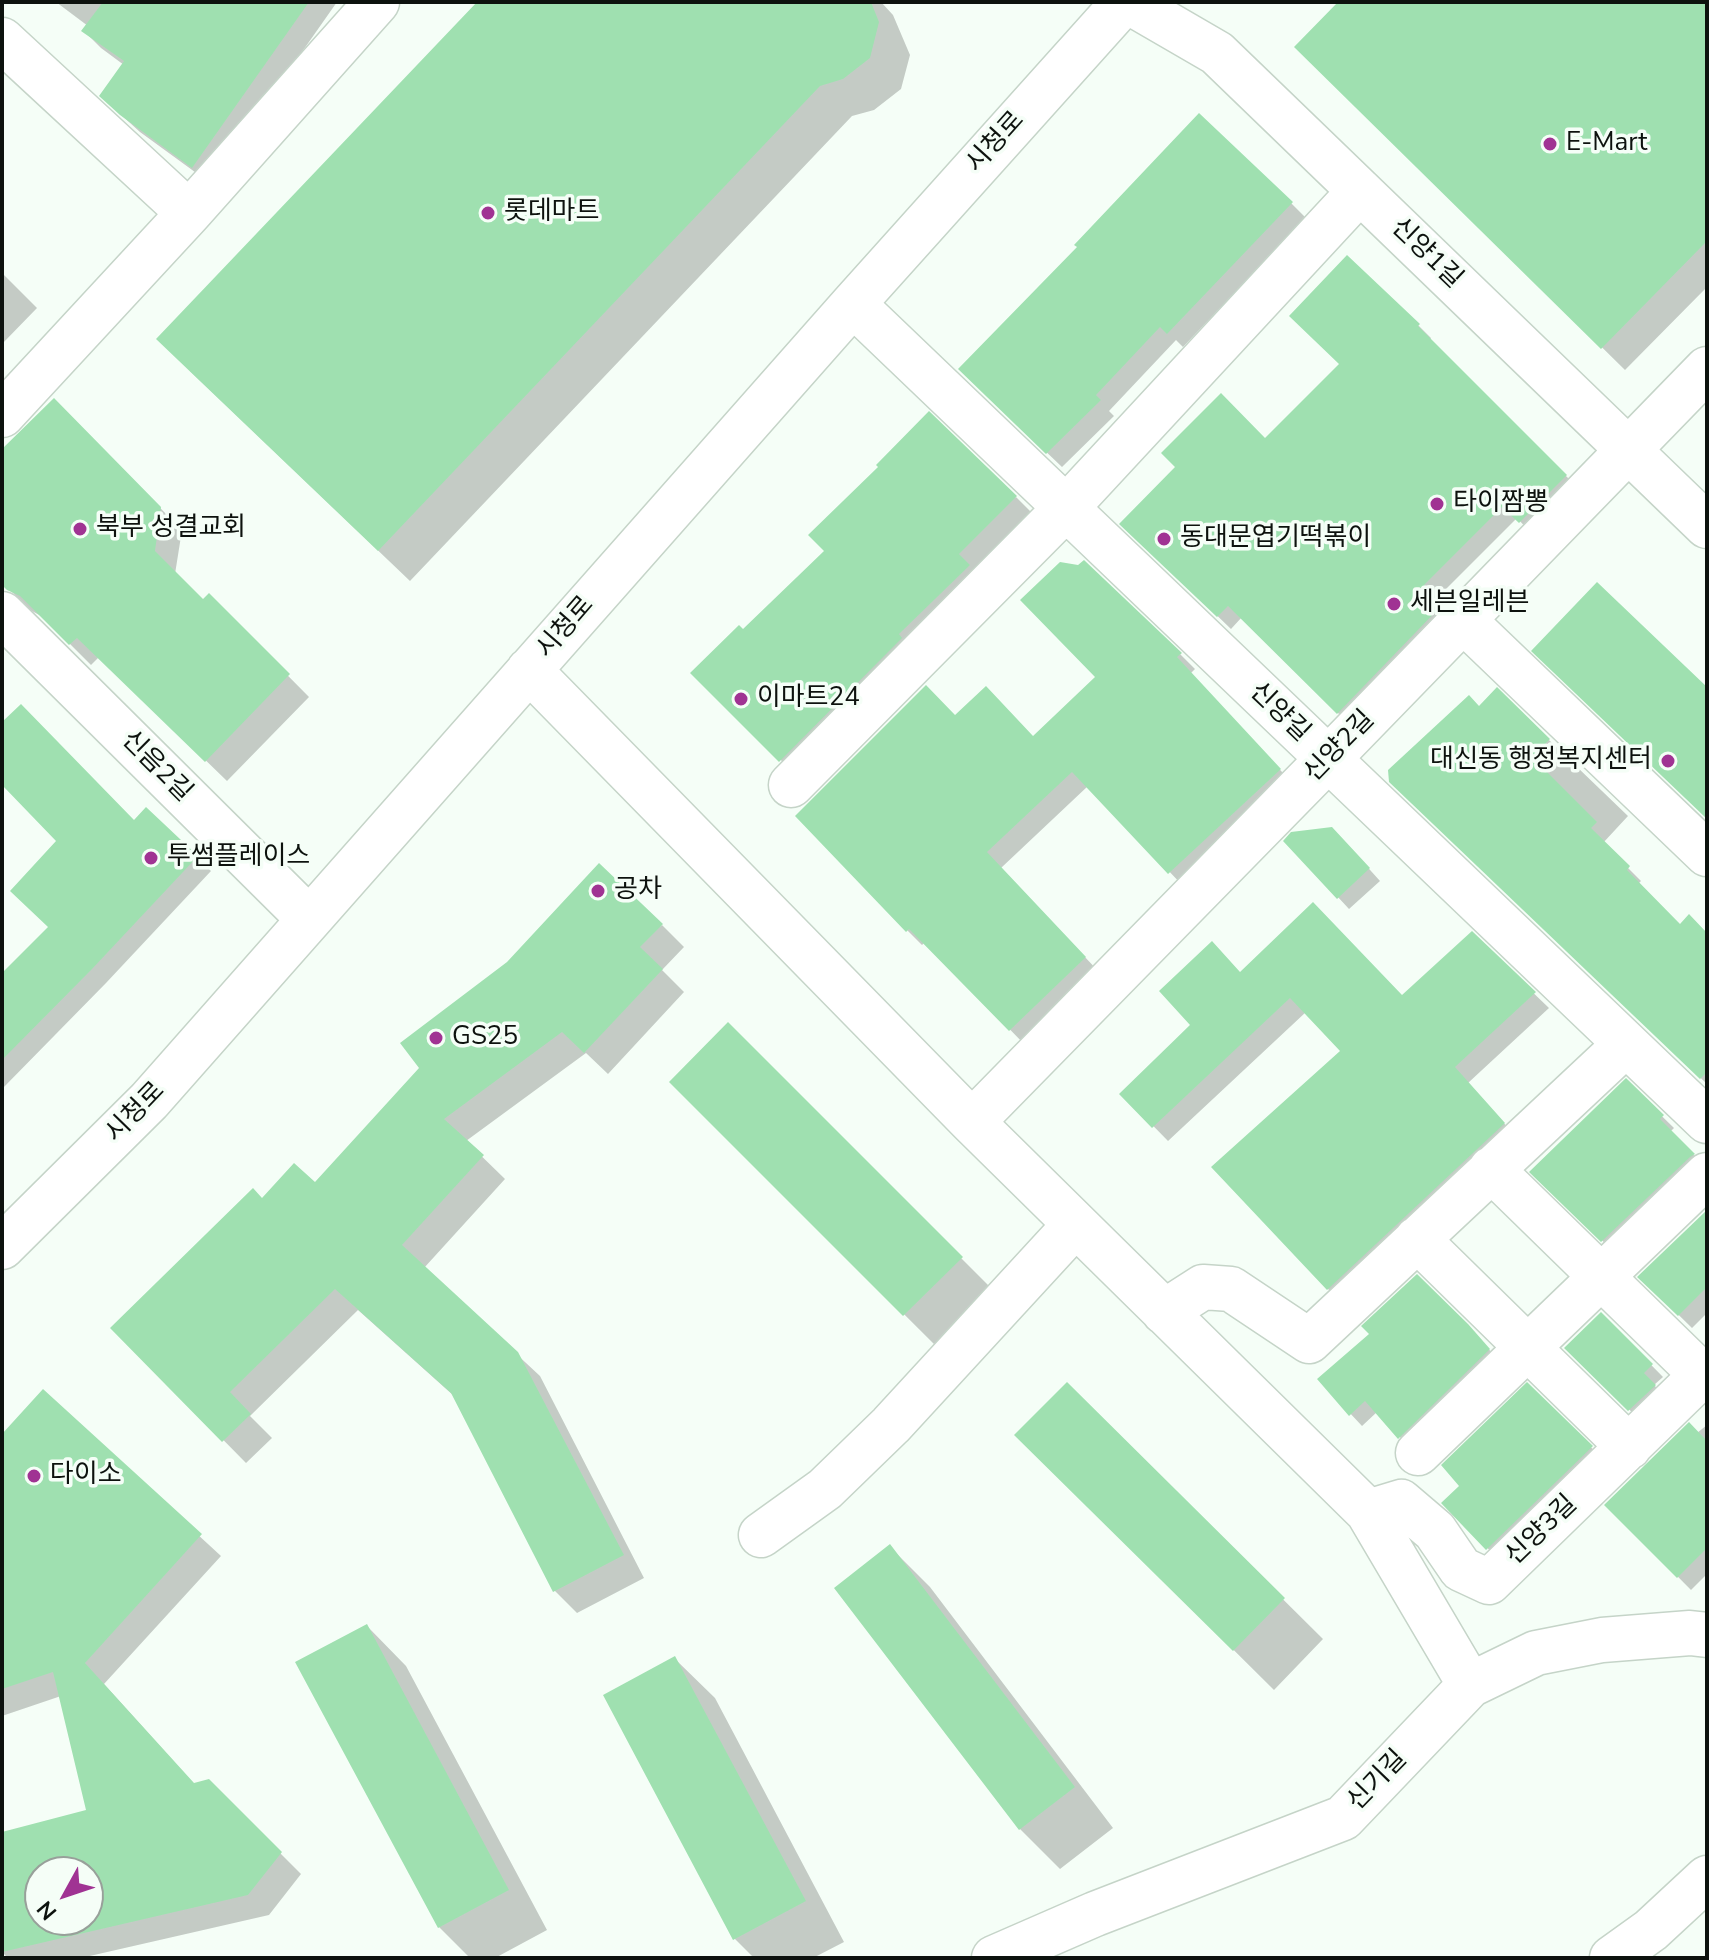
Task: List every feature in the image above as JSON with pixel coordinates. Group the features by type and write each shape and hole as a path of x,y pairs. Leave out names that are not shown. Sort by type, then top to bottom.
{"street":[{"path":"2,415 189,213 377,2"},
{"name":"신양1길","path":"1126,2 1217,53 1707,526"},
{"name":"시청로","path":"2,1247 149,1101 853,304 1126,2"},
{"path":"2,40 189,213"},
{"path":"791,785 1066,508 1360,191"},
{"name":"신양길","path":"853,304 1707,1121"},
{"name":"신양2길","path":"972,1122 1707,369"},
{"name":"신음2길","path":"2,614 309,919"},
{"path":"1463,620 1707,854"},
{"path":"529,670 972,1122 1368,1512 1470,1685"},
{"path":"1164,1312 1203,1287 1231,1289 1309,1341 1626,1044"},
{"path":"1491,1169 1705,1372"},
{"path":"1418,1453 1707,1175"},
{"path":"761,1535 825,1489 891,1425 1075,1225"},
{"path":"1417,1239 1629,1447"},
{"name":"신양3길","path":"1368,1512 1401,1502 1435,1531 1461,1569 1489,1582 1705,1372"},
{"name":"신기길","path":"994,1958 1095,1914 1343,1818 1470,1685 1536,1653 1602,1640 1690,1633 1707,1635"},
{"path":"1612,1958 1651,1930 1707,1878"}],"building":[{"path":"103,2 309,2 192,168 99,96 124,61 81,31"},
{"name":"롯데마트","path":"477,2 871,2 879,22 870,58 843,79 820,86 378,551 156,339"},
{"name":"E-Mart","path":"1338,2 1707,2 1707,241 1601,349 1294,47"},
{"path":"1199,113 1293,202 1167,334 1160,327 1096,395 1101,400 1046,454 958,369 1077,247 1074,245"},
{"path":"1347,255 1420,324 1418,326 1567,475 1519,523 1502,507 1424,585 1443,604 1337,714 1228,606 1217,617 1119,524 1175,467 1161,453 1221,393 1265,438 1339,364 1289,316"},
{"name":"북부 성결교회","path":"54,398 161,507 155,551 203,599 209,593 290,674 205,762 77,638 69,645 20,596 2,585 2,449"},
{"path":"929,411 1017,496 959,554 970,565 899,634 902,638 779,762 690,673 739,625 743,629 824,551 808,535 878,467 876,465"},
{"path":"1084,560 1182,653 1177,657 1281,769 1168,874 1072,772 987,852 1086,957 1009,1031 909,929 906,932 795,816 926,685 955,715 986,686 1033,736 1095,677 1020,600 1060,562 1078,565"},
{"name":"대신동 행정복지센터","path":"1597,582 1707,687 1707,819 1531,651"},
{"path":"1497,687 1550,739 1532,757 1597,822 1591,828 1630,866 1627,870 1680,924 1689,914 1707,933 1707,1072 1700,1079 1389,782 1388,770 1469,695 1479,706"},
{"path":"21,704 134,820 146,807 198,856 2,1060 2,973 48,927 10,891 56,841 2,785 2,722"},
{"path":"1332,827 1370,868 1337,899 1283,841 1291,832"},
{"path":"599,863 663,924 640,947 663,969 584,1053 562,1032 444,1119 484,1155 402,1245 518,1352 624,1555 553,1592 451,1393 335,1289 230,1392 251,1414 222,1442 110,1328 253,1188 262,1198 294,1163 315,1182 419,1068 400,1043 507,962"},
{"path":"1313,902 1402,995 1472,931 1536,992 1455,1067 1505,1123 1327,1290 1211,1167 1340,1051 1290,998 1152,1128 1119,1094 1190,1025 1159,991 1212,941 1240,972"},
{"path":"728,1022 963,1257 903,1316 669,1082"},
{"path":"1626,1078 1664,1115 1660,1119 1695,1154 1601,1242 1529,1172"},
{"path":"1707,1210 1707,1287 1678,1316 1637,1277"},
{"path":"1417,1274 1490,1349 1398,1439 1365,1401 1349,1416 1317,1379 1369,1334 1361,1326"},
{"path":"1601,1312 1653,1364 1644,1373 1656,1385 1628,1411 1564,1348"},
{"path":"1067,1382 1285,1598 1233,1651 1014,1435"},
{"path":"1527,1382 1593,1446 1486,1550 1441,1503 1459,1486 1441,1465"},
{"path":"43,1389 202,1534 85,1663 194,1783 209,1779 282,1852 248,1895 104,1928 104,1856 24,1856 24,1936 71,1936 2,1952 2,1832 86,1810 53,1672 2,1689 2,1434"},
{"path":"1689,1422 1707,1441 1707,1548 1677,1578 1604,1505"},
{"path":"890,1544 1075,1787 1019,1830 834,1588"},
{"path":"367,1624 509,1890 438,1928 295,1662"},
{"path":"675,1656 806,1901 733,1940 603,1695"}],"place":[{"name":"E-Mart","path":"1550,144"},
{"name":"롯데마트","path":"488,213"},
{"name":"타이짬뽕","path":"1437,504"},
{"name":"북부 성결교회","path":"80,529"},
{"name":"동대문엽기떡볶이","path":"1164,539"},
{"name":"세븐일레븐","path":"1394,604"},
{"name":"이마트24","path":"741,699"},
{"name":"대신동 행정복지센터","path":"1668,761"},
{"name":"투썸플레이스","path":"151,858"},
{"name":"공차","path":"598,891"},
{"name":"GS25","path":"436,1038"},
{"name":"다이소","path":"34,1476"}]}
